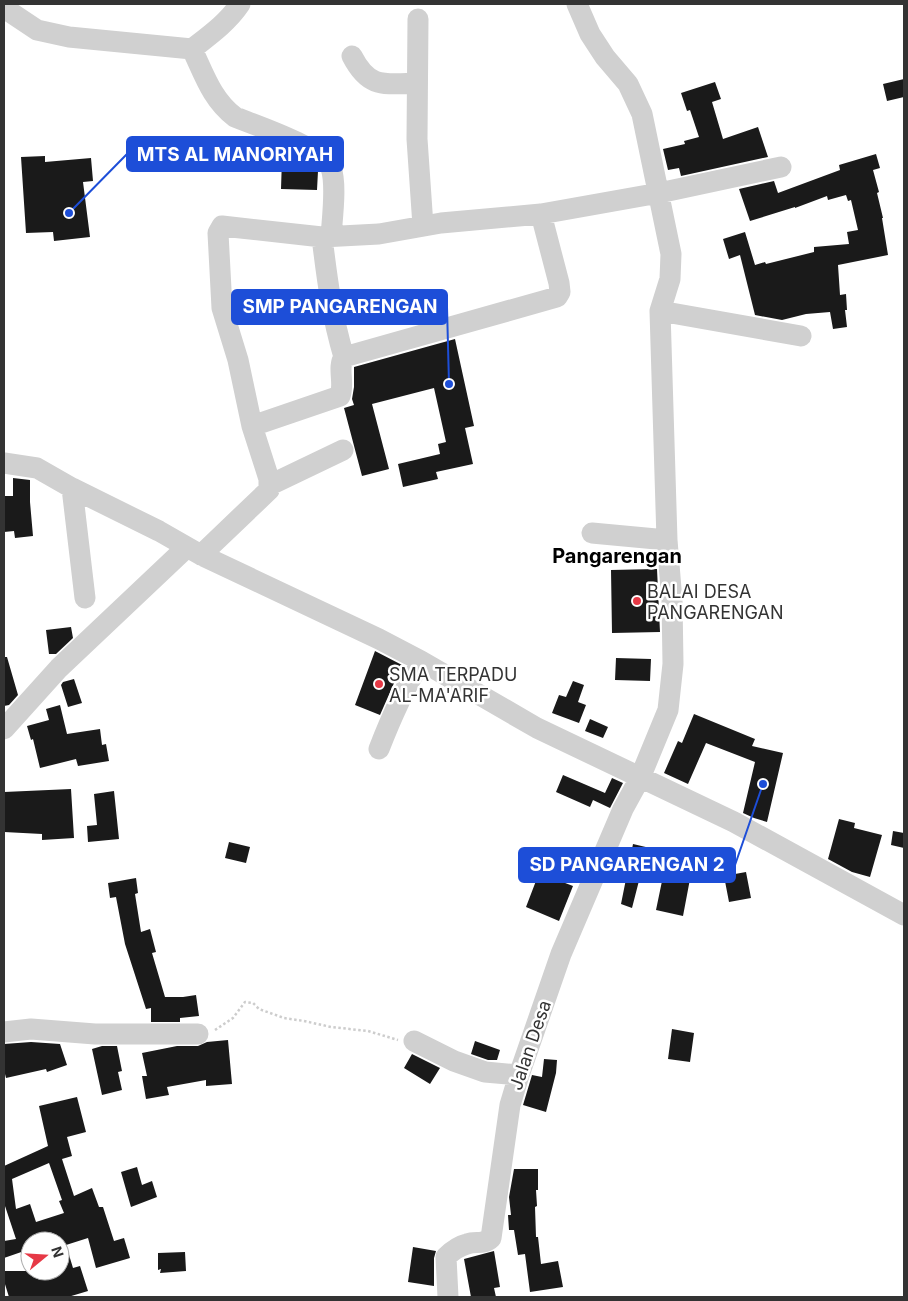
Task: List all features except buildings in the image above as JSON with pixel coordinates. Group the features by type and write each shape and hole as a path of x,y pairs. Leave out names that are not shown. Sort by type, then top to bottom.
{"street":[{"path":"4,4 10,12 37,30 69,37 192,48 214,32 235,12 240,4"},
{"name":"Jalan Desa","path":"448,1297 446,1257 456,1248 469,1243 486,1242 491,1238 510,1104 519,1074 561,954 623,809 640,778 668,710 672,674 672,600 667,540 660,311 670,279 670,254 642,114 628,84 590,34 577,4"},
{"path":"418,19 417,139 423,226"},
{"path":"192,48 212,92 224,109 234,117 311,149 324,158 331,168 334,191 327,237 328,289 344,357 341,362 342,390 337,398 252,426"},
{"path":"352,56 359,69 368,78 379,83 417,82"},
{"path":"4,730 59,668 194,551 269,490 269,479 252,426 238,360 222,308 218,233 220,227 225,225 327,237 379,234 441,223 541,214 659,193 781,167"},
{"path":"344,357 557,297 560,292 559,283 541,214"},
{"path":"660,311 801,336"},
{"path":"270,485 344,450"},
{"path":"4,463 36,468 194,551 421,661 537,728 734,822 904,915"},
{"path":"72,488 85,598"},
{"path":"592,533 667,540"},
{"path":"380,749 392,717 421,661"},
{"path":"4,1032 31,1029 95,1034 198,1034"},
{"path":"414,1041 454,1061 485,1072 519,1074"}],"path":[{"path":"198,1034 214,1030 234,1018 245,1002 253,1003 259,1009 284,1018 304,1020 330,1027 368,1031 398,1040 414,1041"}],"place":[{"name":"MTS AL MANORIYAH","path":"69,213"},
{"name":"SMP PANGARENGAN","path":"449,384"},
{"name":"BALAI DESA PANGARENGAN","path":"637,601"},
{"name":"SMA TERPADU AL-MA'ARIF","path":"379,684"},
{"name":"SD PANGARENGAN 2","path":"763,784"}],"district":[{"name":"Pangarengan","path":"617,556"}]}
